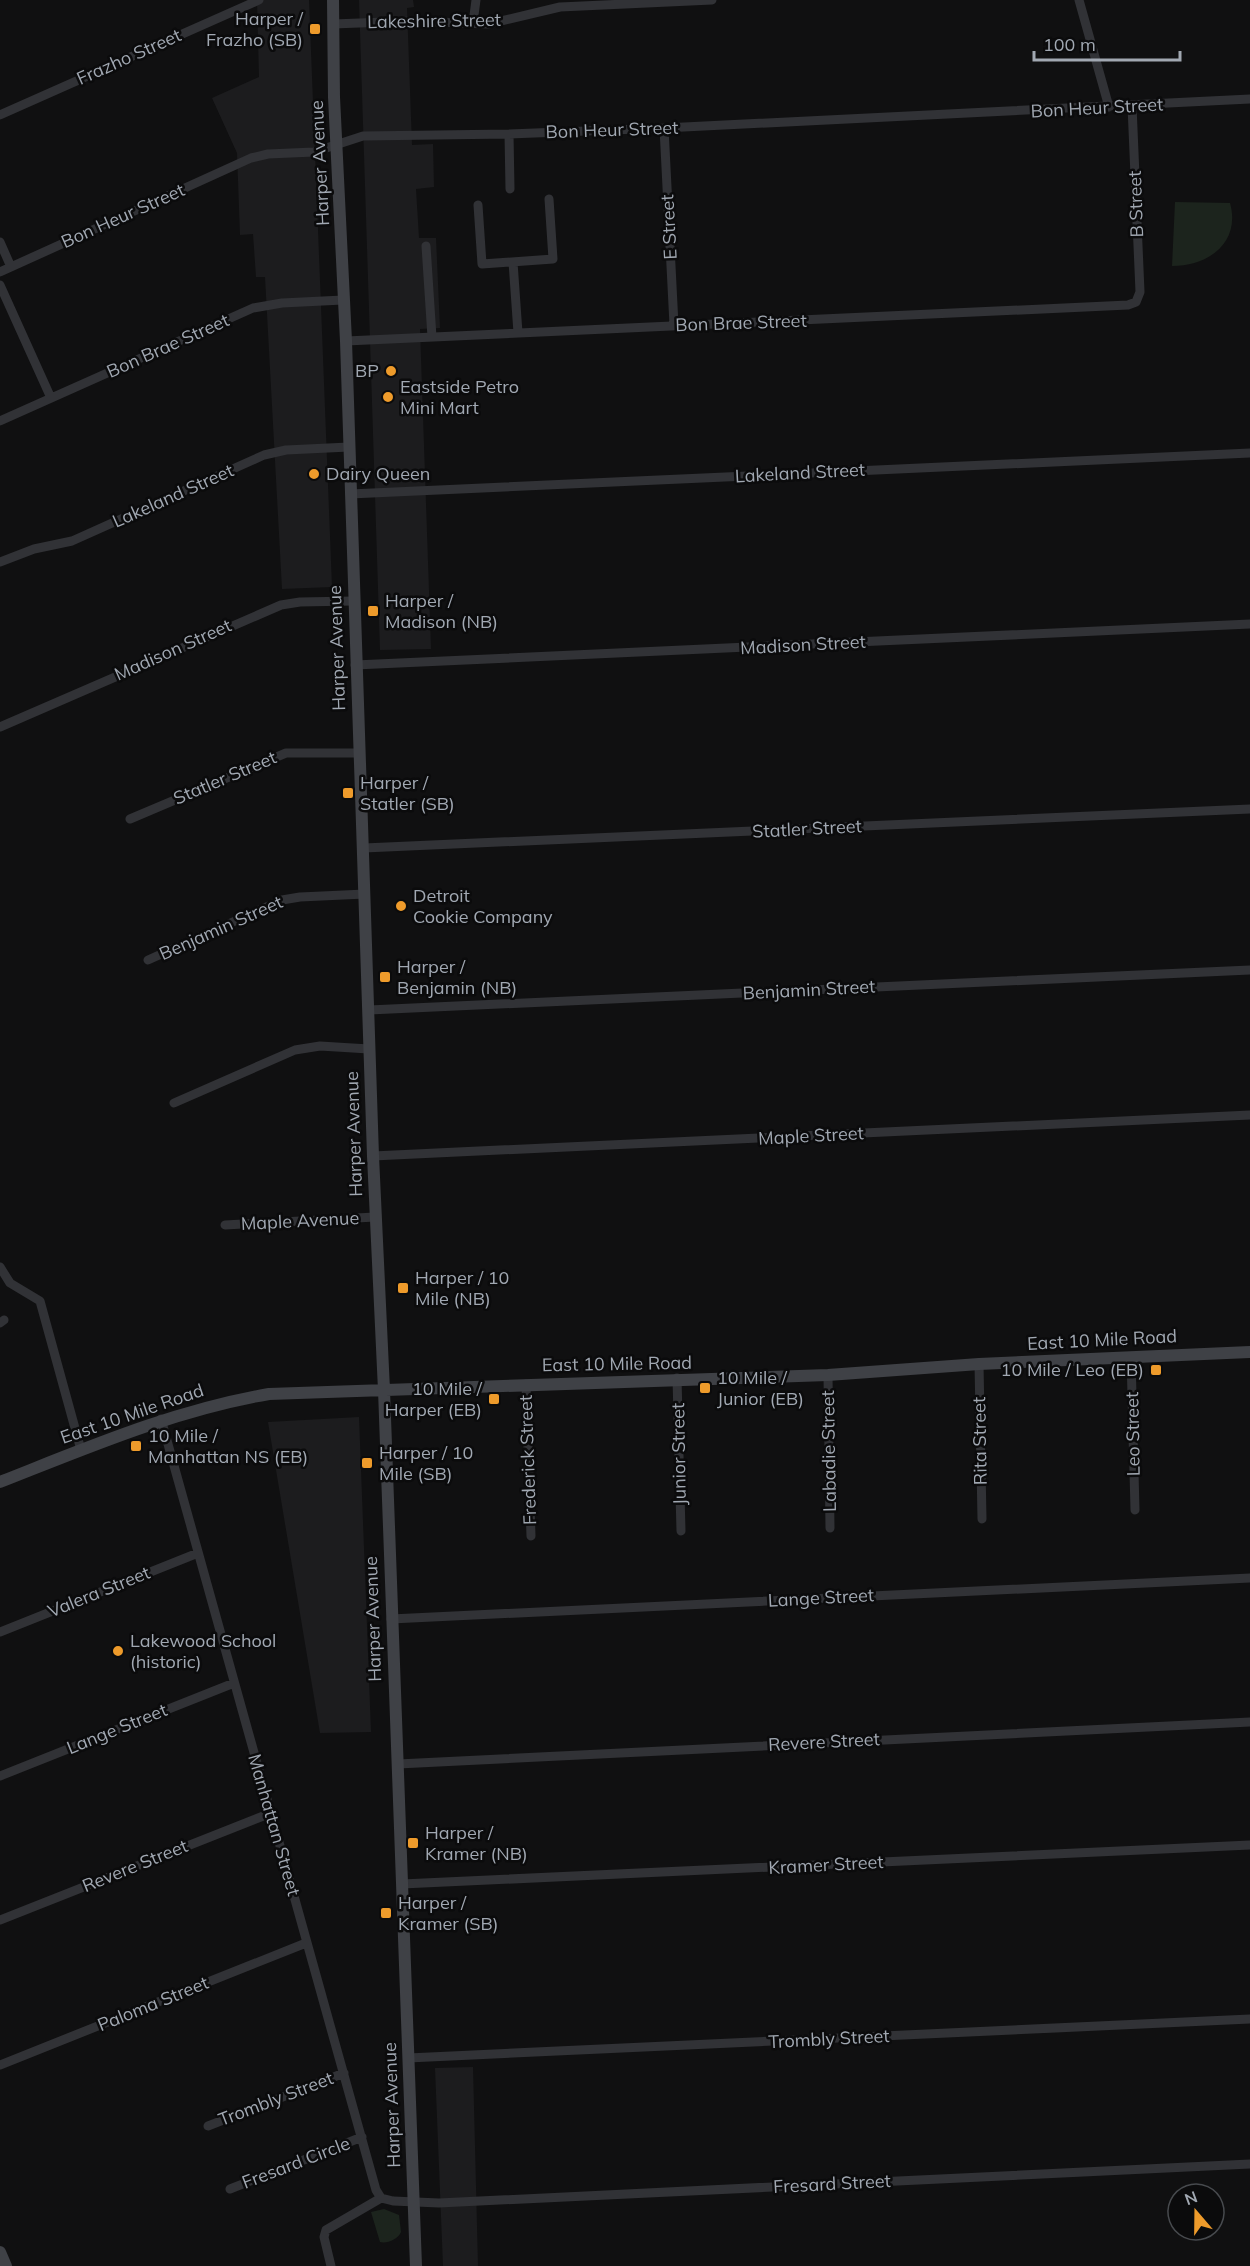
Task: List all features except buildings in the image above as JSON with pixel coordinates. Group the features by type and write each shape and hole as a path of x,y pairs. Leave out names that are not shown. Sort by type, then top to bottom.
{"main road":[{"name":"Harper Avenue","path":"333,0 334,97 346,341 375,1217 384,1390 416,2266"},
{"name":"East 10 Mile Road","path":"0,1482 161,1419 269,1394 678,1378 705,1380 828,1375 978,1364 1250,1352"},
{"path":"0,2252 6,2266"}],"street":[{"name":"Frazho Street","path":"0,115 259,0"},
{"path":"473,23 476,0"},
{"name":"Lakeshire Street","path":"333,24 411,21 488,24 560,7 712,0"},
{"path":"1079,0 1109,107"},
{"name":"Bon Heur Street","path":"0,272 250,158 268,154 314,152 363,136 509,134 664,128 1250,99"},
{"name":"B Street","path":"1132,106 1140,283 1136,302"},
{"name":"E Street","path":"664,128 674,325"},
{"path":"509,134 510,189"},
{"path":"478,205 482,264 553,259 549,199"},
{"path":"0,242 11,267"},
{"path":"426,246 432,337"},
{"path":"513,262 518,333"},
{"path":"0,285 51,398"},
{"name":"Bon Brae Street","path":"0,421 264,304 343,300"},
{"name":"Bon Brae Street","path":"346,341 1121,305 1136,302"},
{"name":"Lakeland Street","path":"0,562 34,549 72,541 264,455 286,450 349,447"},
{"name":"Lakeland Street","path":"350,494 1250,453"},
{"name":"Madison Street","path":"0,727 281,605 300,602 353,601"},
{"name":"Madison Street","path":"355,665 1250,624"},
{"name":"Statler Street","path":"130,819 286,753 359,753"},
{"name":"Statler Street","path":"364,848 1250,809"},
{"name":"Benjamin Street","path":"148,960 282,900 365,894"},
{"name":"Benjamin Street","path":"369,1010 1250,970"},
{"path":"174,1103 295,1050 320,1046 369,1049"},
{"name":"Maple Street","path":"373,1156 1250,1115"},
{"name":"Maple Avenue","path":"225,1225 375,1217"},
{"path":"0,1267 10,1283 40,1301 81,1450"},
{"name":"Leo Street","path":"1131,1357 1135,1510"},
{"name":"Rita Street","path":"978,1364 982,1519"},
{"name":"Labadie Street","path":"828,1375 830,1527"},
{"name":"Junior Street","path":"678,1378 681,1531"},
{"name":"Frederick Street","path":"526,1384 531,1536"},
{"name":"Manhattan Street","path":"161,1419 306,1943 381,2198"},
{"name":"Valera Street","path":"0,1632 198,1553"},
{"name":"Lange Street","path":"392,1619 1250,1578"},
{"name":"Lange Street","path":"0,1776 234,1683"},
{"name":"Revere Street","path":"398,1764 1250,1722"},
{"name":"Revere Street","path":"0,1920 271,1813"},
{"name":"Kramer Street","path":"402,1884 1250,1845"},
{"name":"Paloma Street","path":"0,2065 306,1943"},
{"name":"Trombly Street","path":"408,2058 1250,2019"},
{"name":"Trombly Street","path":"208,2126 344,2073"},
{"name":"Fresard Circle","path":"230,2189 362,2137"},
{"name":"Fresard Street","path":"413,2203 1250,2164"},
{"path":"331,2266 324,2237 326,2230 381,2198 413,2203"}],"shaded area":[{"path":"257,0 309,0 332,587 282,589 265,277 256,277 253,234 240,235 237,153 212,98 259,77"},
{"path":"359,0 413,0 414,7 407,8 412,145 433,144 434,187 416,189 419,238 436,238 440,328 420,329 431,649 380,650"},
{"path":"1175,202 1230,203 1231,229 1219,249 1198,262 1172,266"},
{"path":"359,1417 371,1732 320,1733 268,1422"},
{"path":"473,2067 478,2266 443,2266 435,2068"},
{"path":"384,2209 399,2215 400,2235 389,2242 380,2242 371,2212"}],"place":[{"name":"Harper / Frazho (SB)","path":"315,29"},
{"name":"BP","path":"391,371"},
{"name":"Eastside Petro Mini Mart","path":"388,397"},
{"name":"Dairy Queen","path":"314,474"},
{"name":"Harper / Madison (NB)","path":"373,611"},
{"name":"Harper / Statler (SB)","path":"348,793"},
{"name":"Detroit Cookie Company","path":"401,906"},
{"name":"Harper / Benjamin (NB)","path":"385,977"},
{"name":"Harper / 10 Mile (NB)","path":"403,1288"},
{"name":"10 Mile / Leo (EB)","path":"1156,1370"},
{"name":"10 Mile / Junior (EB)","path":"705,1388"},
{"name":"10 Mile / Harper (EB)","path":"494,1399"},
{"name":"10 Mile / Manhattan NS (EB)","path":"136,1446"},
{"name":"Harper / 10 Mile (SB)","path":"367,1463"},
{"name":"Lakewood School (historic)","path":"118,1651"},
{"name":"Harper / Kramer (NB)","path":"413,1843"},
{"name":"Harper / Kramer (SB)","path":"386,1913"}]}
